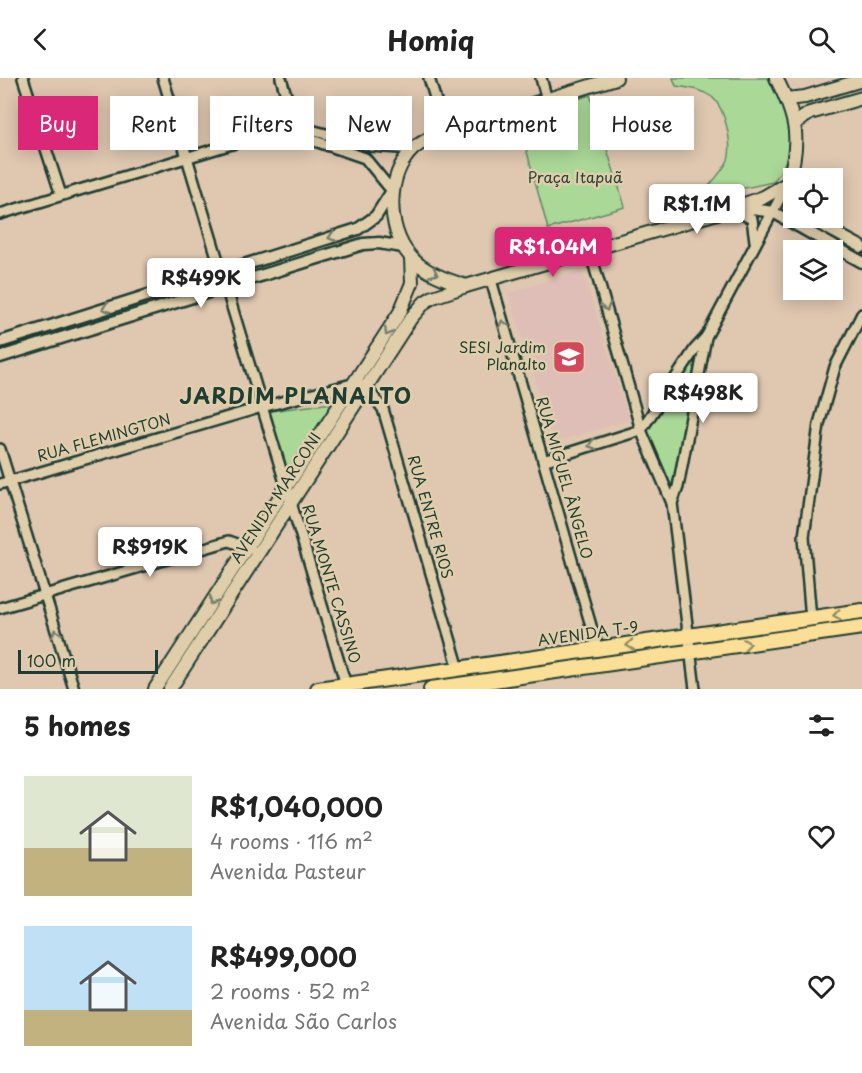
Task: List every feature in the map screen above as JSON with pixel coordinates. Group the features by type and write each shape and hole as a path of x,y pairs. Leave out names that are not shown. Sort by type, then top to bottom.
{"main road":[{"path":"560,96 616,78"},
{"path":"776,78 795,123 796,152 792,168"},
{"path":"786,99 805,97 862,80"},
{"path":"795,123 810,113 862,98"},
{"path":"412,149 424,142"},
{"path":"411,150 400,169 393,191 394,219 403,247 411,258 430,272 466,286"},
{"name":"AVENIDA MARCONI","path":"405,315 433,297 735,208 764,197 783,186"},
{"name":"AVENIDA MARCONI","path":"155,689 253,550 291,503 405,315 412,283 411,258"},
{"name":"AVENIDA MARCONI","path":"170,689 253,550 287,488 361,385"},
{"name":"AVENIDA T-9","path":"318,689 862,611"},
{"path":"431,689 862,627"}],"street":[{"path":"23,78 62,195"},
{"name":"RUA MONTE CASSINO","path":"164,78 346,685"},
{"path":"281,78 286,96"},
{"path":"429,78 434,96"},
{"path":"541,78 546,96"},
{"path":"0,342 358,229 376,216 393,191 365,158 314,141"},
{"path":"0,214 210,149"},
{"path":"365,158 368,150"},
{"path":"672,503 678,487 706,337 755,241 783,193"},
{"path":"735,208 773,212 862,262"},
{"path":"735,208 752,219 755,241"},
{"path":"827,228 862,247"},
{"path":"358,229 363,244"},
{"path":"0,357 363,244 385,243 403,247"},
{"path":"590,251 641,430 672,503 695,689"},
{"name":"RUA MIGUEL ÂNGELO","path":"491,280 598,650"},
{"path":"811,619 804,537 819,424 835,367 862,314"},
{"path":"543,461 641,430 694,349 706,337"},
{"name":"RUA FLEMINGTON","path":"5,483 262,407 361,385"},
{"name":"RUA ENTRE RIOS","path":"361,385 383,409 459,669"},
{"path":"0,449 5,483 74,689"},
{"path":"0,608 229,541 253,550"}],"shaded area":[{"name":"SESI Jardim Planalto","path":"582,270 629,420 554,442 509,293"}],"green space":[{"path":"673,78 772,78 787,118 790,143 782,169 773,182 711,195 708,187 728,160 729,136 724,118 717,102 712,97 690,88 676,86"},
{"name":"Praça Itapuã","path":"590,95 590,150 607,150 625,207 548,229 526,150 578,150 578,99"},
{"path":"702,346 673,492 647,431"},
{"path":"333,403 286,475 270,411"}],"place":[{"name":"SESI Jardim Planalto","path":"569,357"}],"district":[{"name":"JARDIM PLANALTO","path":"296,397"}]}
